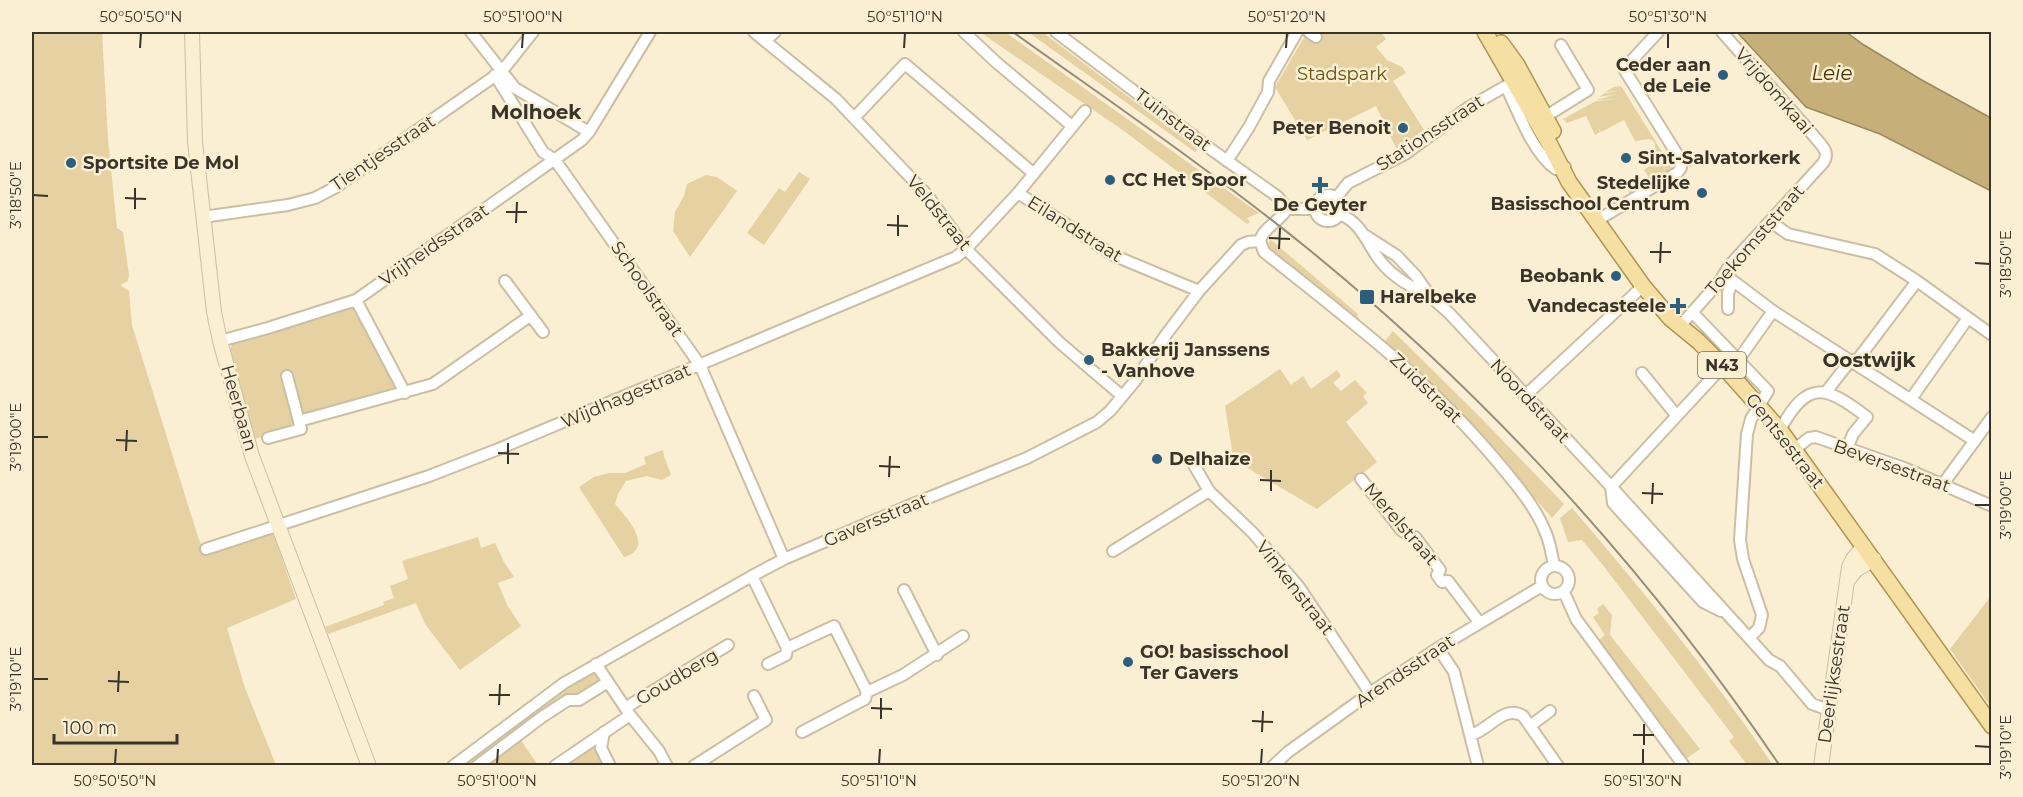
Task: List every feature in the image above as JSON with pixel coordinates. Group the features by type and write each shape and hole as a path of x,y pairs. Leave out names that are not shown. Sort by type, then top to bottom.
{"main road":[{"name":"N43","path":"1485,32 1509,84"},
{"name":"N43","path":"1494,32 1517,65 1529,88"},
{"name":"Gentsestraat","path":"1509,84 1542,119"},
{"name":"Gentsestraat","path":"1529,88 1575,190 1642,286 1657,305 1723,366 1780,430 1874,560"},
{"name":"N43","path":"1874,560 1992,726"}],"street":[{"name":"Heerbaan","path":"192,32 195,141 214,312 220,341 252,456 369,765"},
{"path":"471,32 498,73 515,88 589,132"},
{"name":"Tientjesstraat","path":"203,217 288,205 315,198 336,188 498,73 533,32"},
{"name":"Vrijheidsstraat","path":"220,341 356,300 555,160 589,132 650,32"},
{"name":"Veldstraat","path":"754,32 836,99 928,196 966,249 1059,342 1122,396"},
{"path":"765,41 774,32"},
{"path":"964,32 1072,126"},
{"name":"Tuinstraat","path":"1056,32 1278,197 1287,209"},
{"path":"1227,161 1268,92 1269,81 1297,32"},
{"path":"1596,221 1677,173 1681,166 1680,159 1624,69 1658,32"},
{"name":"Vrijdomkaai","path":"1722,32 1826,152"},
{"path":"1542,119 1588,90 1561,45"},
{"path":"854,118 905,64 1033,173"},
{"name":"Schoolstraat","path":"498,73 543,152 555,160 700,365 784,559"},
{"path":"1509,84 1520,83 1529,88"},
{"name":"Gentsestraat","path":"1509,84 1532,140 1549,164 1556,169 1564,168"},
{"name":"Stationsstraat","path":"1340,214 1335,219 1325,221 1318,217 1315,209 1316,202 1329,195 1336,198 1348,183 1405,154 1468,107 1509,84"},
{"name":"Wijdhagestraat","path":"206,549 429,476 956,258 1018,193 1084,111"},
{"name":"Toekomststraat","path":"1680,326 1729,278 1771,222 1823,164 1826,152"},
{"name":"Eilandstraat","path":"1018,193 1114,256 1199,291"},
{"path":"1336,198 1341,204 1340,214 1353,221 1366,236 1384,266 1405,284 1430,296"},
{"path":"1260,241 1262,235 1283,216 1287,209"},
{"name":"Stationsstraat","path":"1287,209 1315,209"},
{"path":"1771,222 1788,234 1875,254 1992,335"},
{"path":"1366,236 1397,256 1416,276 1430,296"},
{"name":"Gaversstraat","path":"453,765 564,683 752,576 784,559 1027,458 1098,422 1122,396 1199,291 1241,245 1260,241"},
{"name":"Zuidstraat","path":"1260,241 1264,252 1387,350 1439,399 1479,440 1518,488 1539,518 1545,531 1554,566 1565,569 1569,577 1568,586 1564,592 1576,619 1684,765"},
{"path":"1728,309 1729,278"},
{"path":"1729,278 1773,311 1975,441"},
{"path":"505,281 543,332"},
{"path":"1826,392 1853,362 1917,281"},
{"path":"1525,396 1642,286"},
{"name":"Noordstraat","path":"1430,296 1450,314 1611,487 1613,503 1703,602 1730,616 1769,660 1779,666 1812,705 1829,710"},
{"path":"356,300 405,393"},
{"path":"1738,358 1773,311"},
{"path":"1692,312 1768,391 1751,419 1747,434 1740,540 1743,559 1762,615 1759,628 1749,638"},
{"path":"299,421 405,393 439,381 530,316"},
{"path":"1911,399 1968,318"},
{"path":"1611,487 1723,366"},
{"path":"1642,373 1677,416"},
{"path":"268,438 301,429 287,376"},
{"path":"1780,430 1791,410 1803,398 1809,394 1826,392 1842,398 1867,417 1853,434 1847,449"},
{"path":"1943,484 1992,417"},
{"name":"Beversestraat","path":"1795,449 1809,438 1814,437 1904,468 1992,506"},
{"name":"Vinkenstraat","path":"1194,465 1209,491 1253,533 1299,587 1370,693"},
{"name":"Merelstraat","path":"1361,479 1402,531 1415,537 1440,570 1437,575 1439,580 1448,581 1479,622"},
{"path":"1113,551 1209,491"},
{"name":"Deerlijksestraat","path":"1821,765 1849,567 1852,559 1864,546"},
{"name":"Deerlijksestraat","path":"1847,582 1856,570 1874,560"},
{"path":"1554,566 1543,573 1542,586 1544,590 1552,594 1564,592"},
{"path":"752,576 787,648 786,655 768,664"},
{"name":"Arendsstraat","path":"1273,765 1370,693 1479,622 1542,586"},
{"path":"904,590 937,655"},
{"path":"787,648 834,626 867,692 865,699 802,732"},
{"path":"867,692 903,675 963,636"},
{"name":"Goudberg","path":"555,765 604,732 628,712 728,645"},
{"path":"1438,648 1454,672 1478,765"},
{"name":"Goudberg","path":"596,664 667,765"},
{"path":"477,765 568,700 579,700 608,682"},
{"path":"694,765 766,720 754,696"},
{"path":"1530,726 1550,711"},
{"path":"1471,735 1506,713 1516,712 1523,716 1555,764"},
{"path":"604,732 601,748 610,765"}],"green space":[{"path":"32,32 102,32 108,139 117,228 123,232 129,275 128,281 120,285 129,291 132,325 204,552 269,531 273,533 296,599 227,628 245,688 276,765 32,765"},
{"path":"980,32 1005,32 1259,213 1247,218 1250,222 1247,224 1124,131"},
{"path":"1028,32 1042,32 1198,149 1195,152"},
{"name":"Stadspark","path":"1325,32 1381,32 1386,39 1376,47 1387,60 1402,67 1406,73 1393,81 1424,130 1397,150 1376,106 1307,140 1275,87 1306,34 1315,40"},
{"path":"1621,86 1674,171 1631,196 1627,189 1636,183 1638,186 1650,179 1644,170 1651,165 1649,161 1655,152 1654,142 1649,139 1635,141 1624,120 1601,132 1598,127 1600,132 1595,135 1586,116 1567,123 1563,119 1596,101 1621,99 1596,100 1617,94 1599,97 1605,93 1621,91 1605,92"},
{"path":"799,172 810,179 764,245 747,233 779,188 785,192"},
{"path":"706,175 717,177 737,191 690,257 673,231 675,212 684,196 687,184"},
{"path":"1270,239 1358,314 1359,318 1357,320 1275,253 1268,246"},
{"path":"353,308 358,310 395,388 390,393 304,415 299,413 297,427 254,439 230,349 233,343"},
{"path":"1393,331 1564,504 1552,518 1471,424 1385,341"},
{"path":"1280,369 1291,385 1303,376 1311,389 1337,370 1341,376 1333,383 1341,391 1355,380 1367,393 1363,396 1368,403 1346,422 1377,462 1317,509 1239,463 1233,456 1225,406"},
{"path":"663,450 671,475 662,480 647,476 626,481 618,494 615,504 631,524 638,540 638,547 633,553 624,557 579,487 594,477 609,473 625,473 646,464 644,457"},
{"path":"1572,508 1676,634 1773,765 1747,765 1729,741 1734,737 1602,564 1582,540 1568,542 1560,518"},
{"path":"478,537 481,548 495,543 514,577 498,583 507,605 521,626 460,670 425,624 416,603 328,634 325,627 384,605 383,602 394,598 390,586 408,579 402,561"},
{"path":"1991,596 1991,707 1950,649"},
{"path":"1603,604 1612,615 1610,635 1700,749 1687,758 1684,758 1598,641 1605,635 1593,617 1599,613 1597,609"},
{"path":"591,672 596,673 600,679 597,685 529,722 471,765 462,766 572,683"},
{"path":"520,739 538,765 484,766"},
{"path":"598,739 607,766 559,766"}],"water":[{"name":"Leie","path":"1737,32 1846,32 1920,79 1991,118 1991,191 1880,134 1806,107"}],"railway":[{"path":"1013,32 1162,138 1307,248 1439,364 1502,425 1620,556 1676,624 1780,766"}],"place":[{"name":"Ceder aan de Leie","path":"1723,75"},
{"name":"Peter Benoit","path":"1403,128"},
{"name":"Sint-Salvatorkerk","path":"1626,158"},
{"name":"Sportsite De Mol","path":"71,163"},
{"name":"CC Het Spoor","path":"1110,180"},
{"name":"De Geyter","path":"1320,185"},
{"name":"Stedelijke Basisschool Centrum","path":"1702,193"},
{"name":"Beobank","path":"1616,276"},
{"name":"Harelbeke","path":"1367,297"},
{"name":"Vandecasteele","path":"1678,306"},
{"name":"Bakkerij Janssens - Vanhove","path":"1089,360"},
{"name":"Delhaize","path":"1157,459"},
{"name":"GO! basisschool Ter Gavers","path":"1128,662"}],"district":[{"name":"Molhoek","path":"536,112"},
{"name":"Oostwijk","path":"1869,360"}]}
